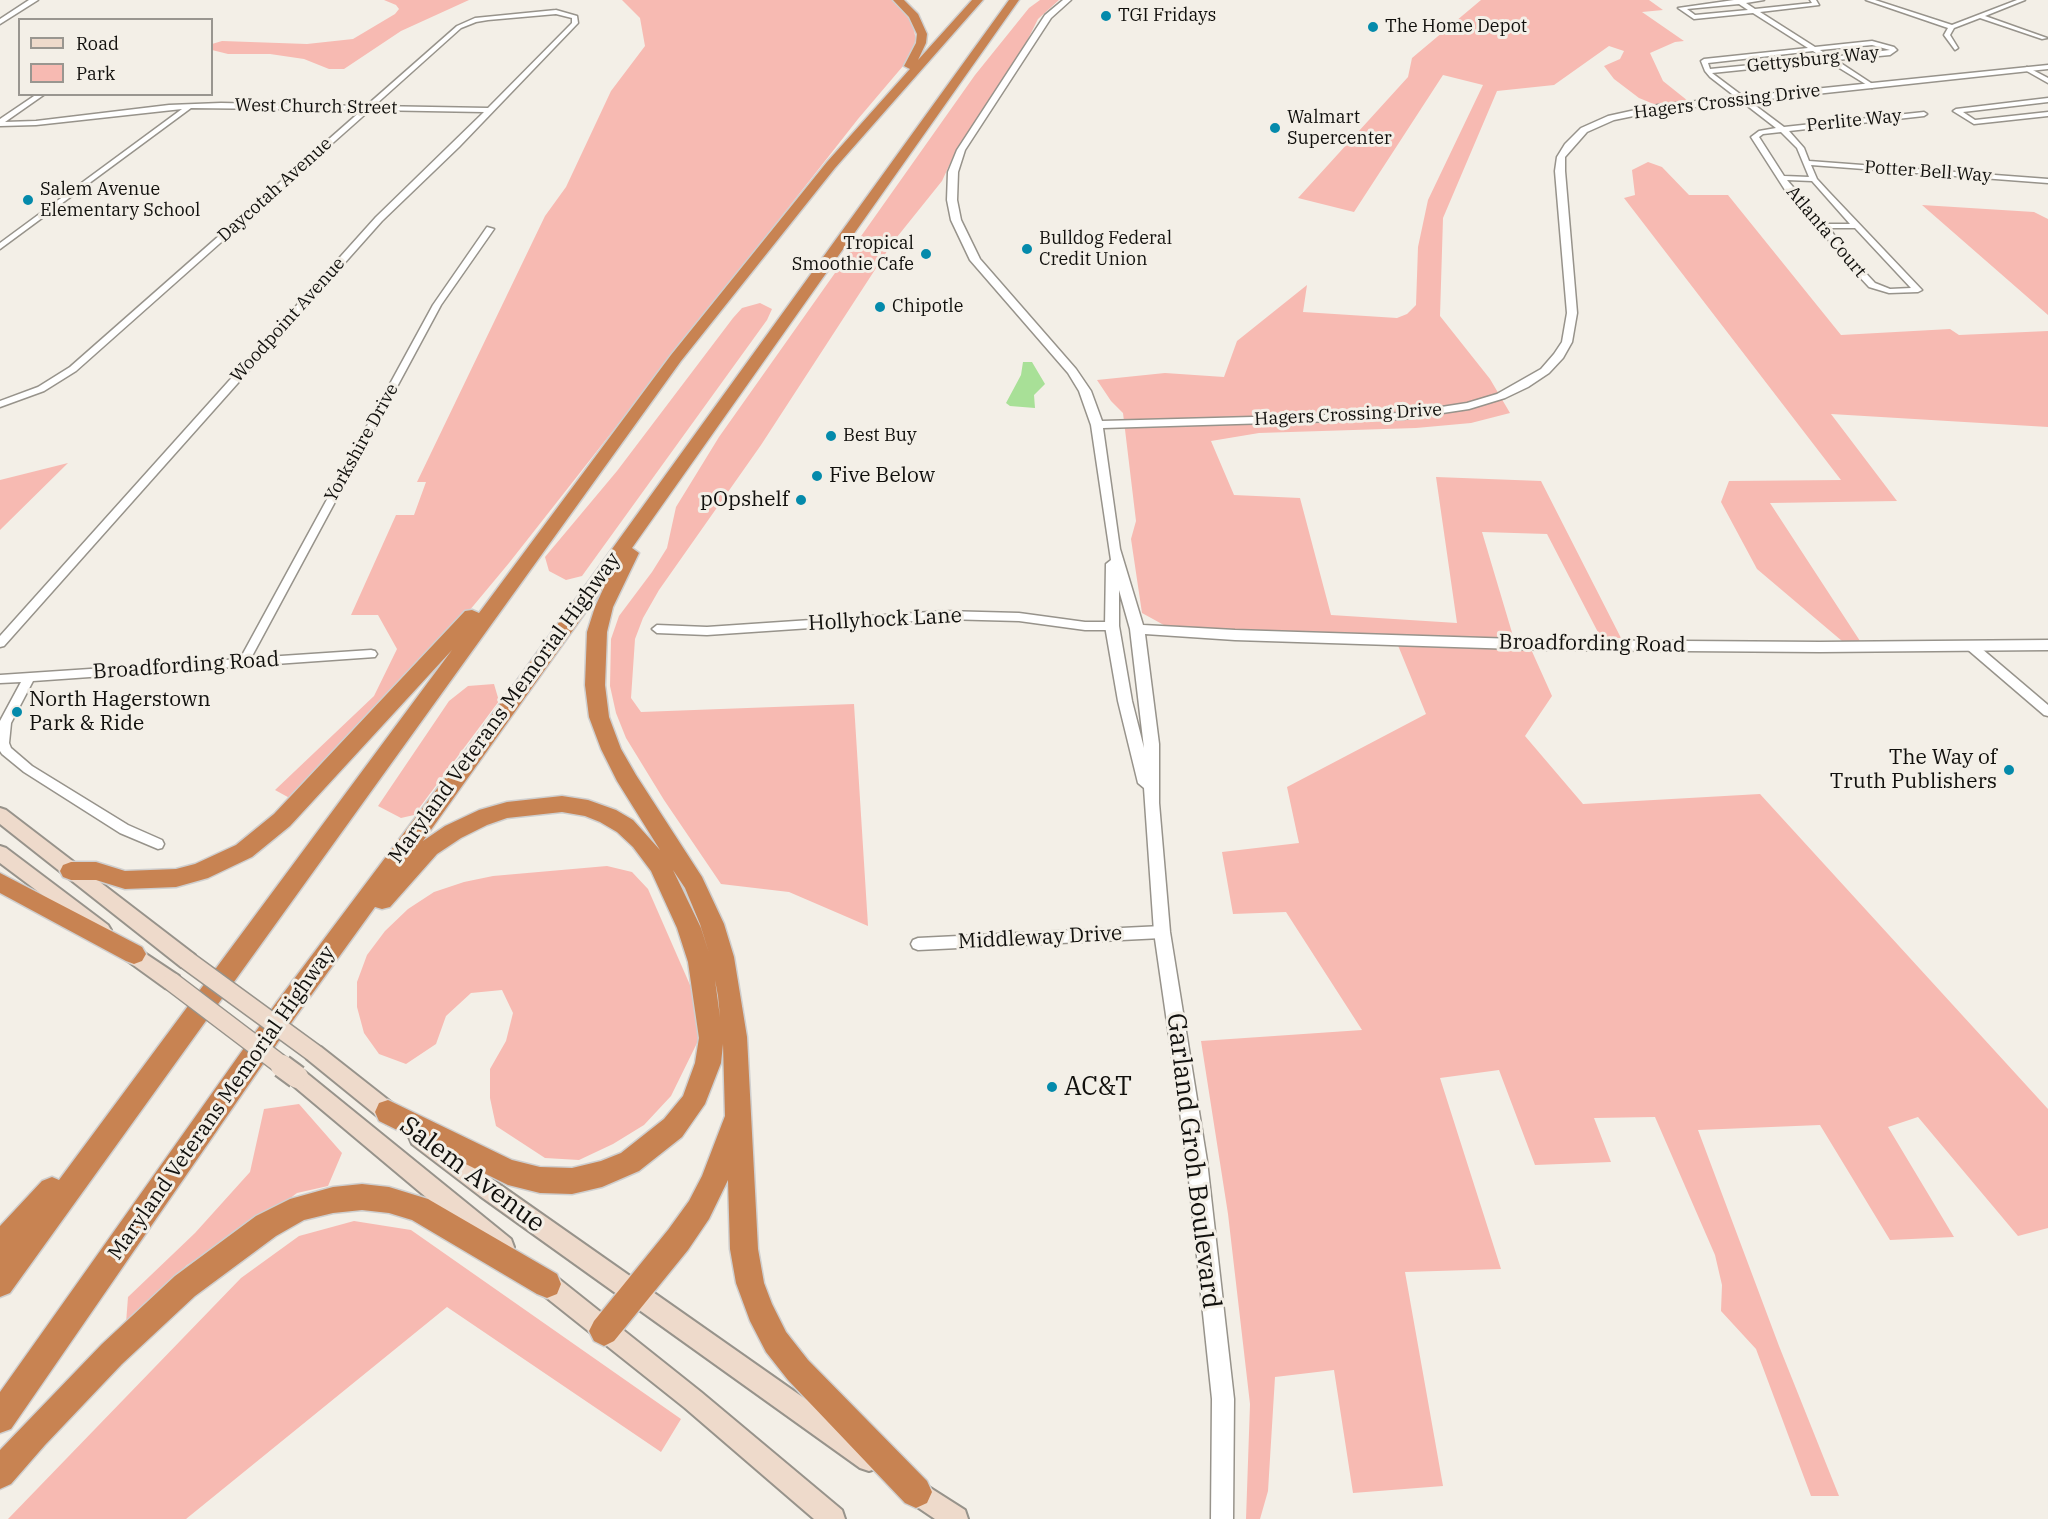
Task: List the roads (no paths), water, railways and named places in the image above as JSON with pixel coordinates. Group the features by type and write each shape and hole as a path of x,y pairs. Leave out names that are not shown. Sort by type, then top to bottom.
{"highway":[{"path":"882,107 913,62 921,43 920,27 914,16 898,0"},
{"path":"0,1283 683,350 799,205 882,107 978,0"},
{"name":"Maryland Veterans Memorial Highway","path":"0,1418 285,1011 486,738 1014,0"},
{"path":"987,37 1024,0"},
{"path":"697,441 632,550 604,608 597,632 595,684 599,717 611,749 628,781 694,884 711,924 730,996 738,1106 744,1249 750,1283 760,1311 776,1342 798,1370 916,1492"},
{"path":"71,871 96,870 125,880 176,878 200,872 244,851 282,820 447,644 553,526"},
{"path":"285,1011 429,848 453,832 479,819 507,810 562,804 588,808 625,826 659,865 689,928 700,962 707,999 711,1038 708,1063 692,1104 673,1128 630,1162 602,1174 572,1181 550,1180 508,1172 388,1113"},
{"path":"0,882 134,954"},
{"path":"0,1246 29,1218 182,1032"},
{"path":"604,1331 699,1210 718,1171 738,1106"},
{"path":"0,1473 34,1434 112,1354 185,1286 266,1226 300,1208 333,1200 362,1197 409,1205 418,1208 548,1284"}],"main road":[{"name":"Salem Avenue","path":"0,815 188,961 314,1053 488,1189 956,1519"},
{"name":"Salem Avenue","path":"0,853 297,1077 604,1331 693,1400 833,1519"}],"street":[{"path":"0,22 34,0"},
{"name":"Garland Groh Boulevard","path":"1067,0 1048,17 961,150 953,172 954,210 960,229 975,260 1072,371 1085,391 1097,425 1114,549 1137,629 1152,744 1151,803 1162,932 1197,1161 1223,1399 1222,1519"},
{"path":"1761,0 1681,8 1694,16 1817,4 1813,0"},
{"path":"1874,0 1952,27"},
{"path":"1955,48 1947,35 1952,27 2022,0"},
{"path":"1738,1 1872,86"},
{"name":"Daycotah Avenue","path":"0,404 41,389 73,369 466,23 488,18 563,13"},
{"name":"Woodpoint Avenue","path":"0,643 379,219 575,23 574,16 563,13"},
{"path":"1979,16 2044,38"},
{"name":"Gettysburg Way","path":"1708,71 1894,50 1886,45 1872,43 1705,60 1708,71 1743,99"},
{"name":"Hagers Crossing Drive","path":"1097,425 1415,415 1469,406 1501,396 1545,371 1559,356 1572,327 1560,171 1561,157 1568,146 1584,130 1623,115 1658,108 2048,67"},
{"path":"2027,69 2048,81"},
{"path":"0,123 39,96"},
{"name":"Atlanta Court","path":"1743,99 1784,129 1796,141 1814,179 1918,290 1889,291 1872,285 1844,255 1823,226 1781,178 1755,137 1761,132 1784,129"},
{"path":"2048,100 1956,111 1974,122 2048,114"},
{"name":"West Church Street","path":"0,123 36,123 189,106 251,104 490,110"},
{"path":"0,248 189,106"},
{"name":"Perlite Way","path":"1784,129 1924,114"},
{"name":"Potter Bell Way","path":"1808,163 2048,181"},
{"path":"1781,178 1814,179"},
{"path":"1823,226 1856,226"},
{"name":"Yorkshire Drive","path":"243,663 437,305 489,229"},
{"name":"Garland Groh Boulevard","path":"1114,549 1112,626 1125,701 1151,803"},
{"path":"1113,581 1137,629 1125,701"},
{"name":"Hollyhock Lane","path":"657,629 707,631 944,615 1019,617 1085,626 1112,626"},
{"name":"Broadfording Road","path":"1137,629 1235,635 1548,645 2048,645"},
{"path":"1971,646 2048,712"},
{"name":"Broadfording Road","path":"0,679 371,654"},
{"path":"29,677 5,723 3,743 6,751 28,769 124,829 158,844"},
{"name":"Middleway Drive","path":"918,944 1162,932"}],"place":[{"name":"TGI Fridays","path":"1106,16"},
{"name":"The Home Depot","path":"1373,27"},
{"name":"Walmart Supercenter","path":"1275,128"},
{"name":"Salem Avenue Elementary School","path":"28,200"},
{"name":"Bulldog Federal Credit Union","path":"1027,249"},
{"name":"Tropical Smoothie Cafe","path":"926,254"},
{"name":"Chipotle","path":"880,307"},
{"name":"Best Buy","path":"831,436"},
{"name":"Five Below","path":"817,476"},
{"name":"pOpshelf","path":"801,500"},
{"name":"North Hagerstown Park & Ride","path":"17,712"},
{"name":"The Way of Truth Publishers","path":"2009,770"},
{"name":"AC&T","path":"1052,1087"}]}
